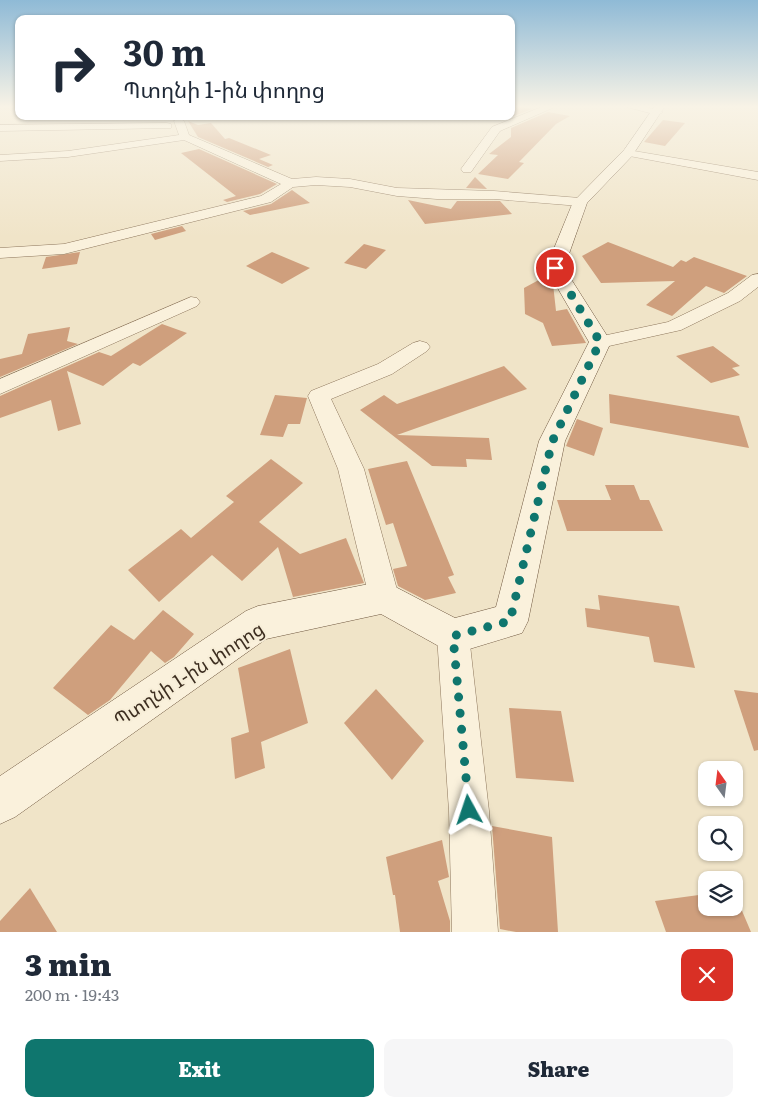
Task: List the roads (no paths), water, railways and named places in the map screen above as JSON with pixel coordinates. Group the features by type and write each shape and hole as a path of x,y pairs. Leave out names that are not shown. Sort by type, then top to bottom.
{"street":[{"path":"0,158 68,154 99,149"},
{"path":"214,149 290,183"},
{"path":"467,169 481,149"},
{"path":"600,342 555,268 580,202 630,149"},
{"path":"628,153 758,176"},
{"path":"0,253 64,249 266,198 290,183 316,181 350,184 397,192 494,195 580,202"},
{"path":"600,342 674,326 734,297 758,279"},
{"path":"0,388 192,302"},
{"path":"420,347 385,369 319,396 351,469 384,597 453,636 510,621 552,442 600,342"},
{"name":"Պտղնի 1-ին փողոց","path":"0,802 258,623 384,597"},
{"path":"453,636 469,810 475,932"}]}
